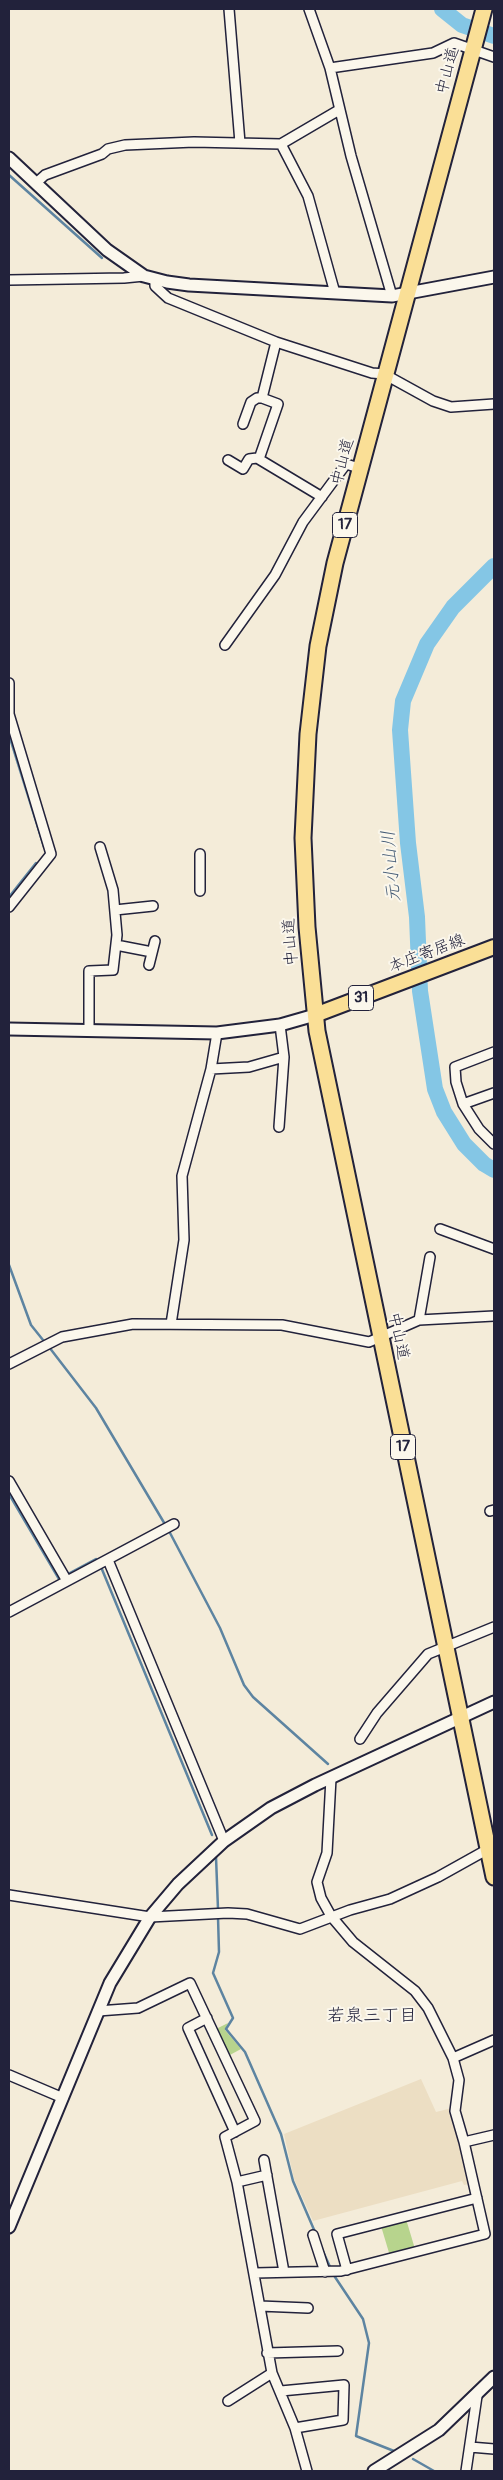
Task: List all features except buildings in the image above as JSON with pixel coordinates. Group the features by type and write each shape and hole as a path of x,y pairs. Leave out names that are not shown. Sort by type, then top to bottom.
{"highway":[{"name":"中山道","path":"482,14 399,296 384,374 334,563 318,646 308,734 303,838 307,926 316,1016 380,1337 461,1718 491,1847 494,1877"}],"main road":[{"name":"本庄寄居線","path":"316,1016 494,947"}],"street":[{"path":"229,9 240,143"},
{"path":"309,9 330,68 339,110 399,296"},
{"path":"330,68 433,53 454,43 473,48 494,57"},
{"path":"36,183 45,175 102,154 108,149 124,145 159,142 281,144 339,110"},
{"path":"281,144 308,196 335,293"},
{"path":"9,158 107,250 149,277 155,286 168,298 276,342 372,373 384,374 433,401 451,407 494,404"},
{"path":"9,280 149,277 189,286 399,296 494,277"},
{"path":"262,398 276,342"},
{"path":"243,424 251,402 257,398 278,404 259,459"},
{"path":"228,460 243,469 249,459 259,459 322,497"},
{"path":"224,644 275,575 303,522 346,464 359,468"},
{"path":"9,683 9,714 50,854 9,907"},
{"path":"89,1030 89,971 113,970 116,945 114,890 100,846"},
{"path":"200,854 200,891"},
{"path":"115,910 152,906"},
{"path":"149,965 155,941"},
{"path":"116,945 152,952"},
{"path":"9,1029 217,1032 280,1025 316,1016"},
{"path":"279,1128 284,1057 280,1025"},
{"path":"171,1324 184,1240 182,1176 211,1069 217,1032"},
{"path":"492,1140 471,1118 456,1082 455,1067 494,1052"},
{"path":"211,1069 249,1067 284,1057"},
{"path":"464,1104 494,1093"},
{"path":"440,1229 494,1249"},
{"path":"419,1320 430,1257"},
{"path":"9,1364 62,1337 133,1324 282,1325 369,1342 419,1320 494,1316"},
{"path":"9,1481 67,1581"},
{"path":"9,1612 174,1524"},
{"path":"108,1560 224,1842"},
{"path":"360,1740 377,1714 428,1654 494,1627"},
{"path":"9,2227 98,2010 127,1953 150,1917 183,1879 224,1842 271,1808 494,1702"},
{"path":"255,2273 347,2270 484,2234 464,2142 455,2111 459,2080 453,2058 428,2008 415,1991 353,1942 331,1916 321,1898 317,1882 327,1853 331,1778"},
{"path":"9,1896 150,1917 228,1913 248,1914 300,1929 331,1916 390,1899 438,1877 491,1847"},
{"path":"98,2010 138,2008 190,1983 255,2121 225,2137 237,2182 255,2273 267,2353 272,2373 296,2428 307,2471"},
{"path":"207,2018 188,2028 235,2132"},
{"path":"453,2058 494,2040"},
{"path":"9,2075 63,2098"},
{"path":"464,2142 494,2135"},
{"path":"264,2160 284,2272"},
{"path":"237,2182 267,2175"},
{"path":"347,2270 337,2234 477,2198"},
{"path":"313,2235 330,2272"},
{"path":"260,2306 308,2308"},
{"path":"267,2353 338,2351"},
{"path":"228,2401 272,2373"},
{"path":"374,2471 440,2430 494,2378"},
{"path":"281,2391 344,2385 343,2420 296,2428"},
{"path":"466,2471 477,2396"},
{"path":"470,2447 494,2449"}],"shaded area":[{"path":"421,2079 436,2112 452,2108 469,2184 464,2185 462,2181 313,2221 294,2179 284,2134"}],"green space":[{"path":"228,2023 225,2030 241,2049 228,2056 216,2029"},
{"path":"406,2219 415,2249 390,2256 381,2226"}],"waterway":[{"name":"元小山川","path":"442,9 462,25 494,36"},
{"path":"9,175 102,258"},
{"name":"元小山川","path":"494,566 453,607 427,644 403,701 400,730 408,843 417,917 420,991 435,1089 444,1112 464,1144 484,1164 494,1170"},
{"path":"9,735 44,847"},
{"path":"9,897 36,863"},
{"path":"9,1265 31,1325 43,1340"},
{"path":"49,1347 96,1408 166,1526"},
{"path":"9,1494 59,1579"},
{"path":"169,1531 220,1628 244,1685 253,1697 328,1764"},
{"path":"68,1574 96,1559"},
{"path":"101,1567 212,1835"},
{"path":"216,1857 218,1909"},
{"path":"218,1917 219,1952 213,1973 233,2018 226,2029 245,2052 281,2134 293,2181 315,2232"},
{"path":"321,2247 331,2269"},
{"path":"333,2274 363,2319 369,2343 356,2436 394,2451"},
{"path":"413,2459 434,2471"}],"district":[{"name":"若泉三丁目","path":"372,2016"}]}
